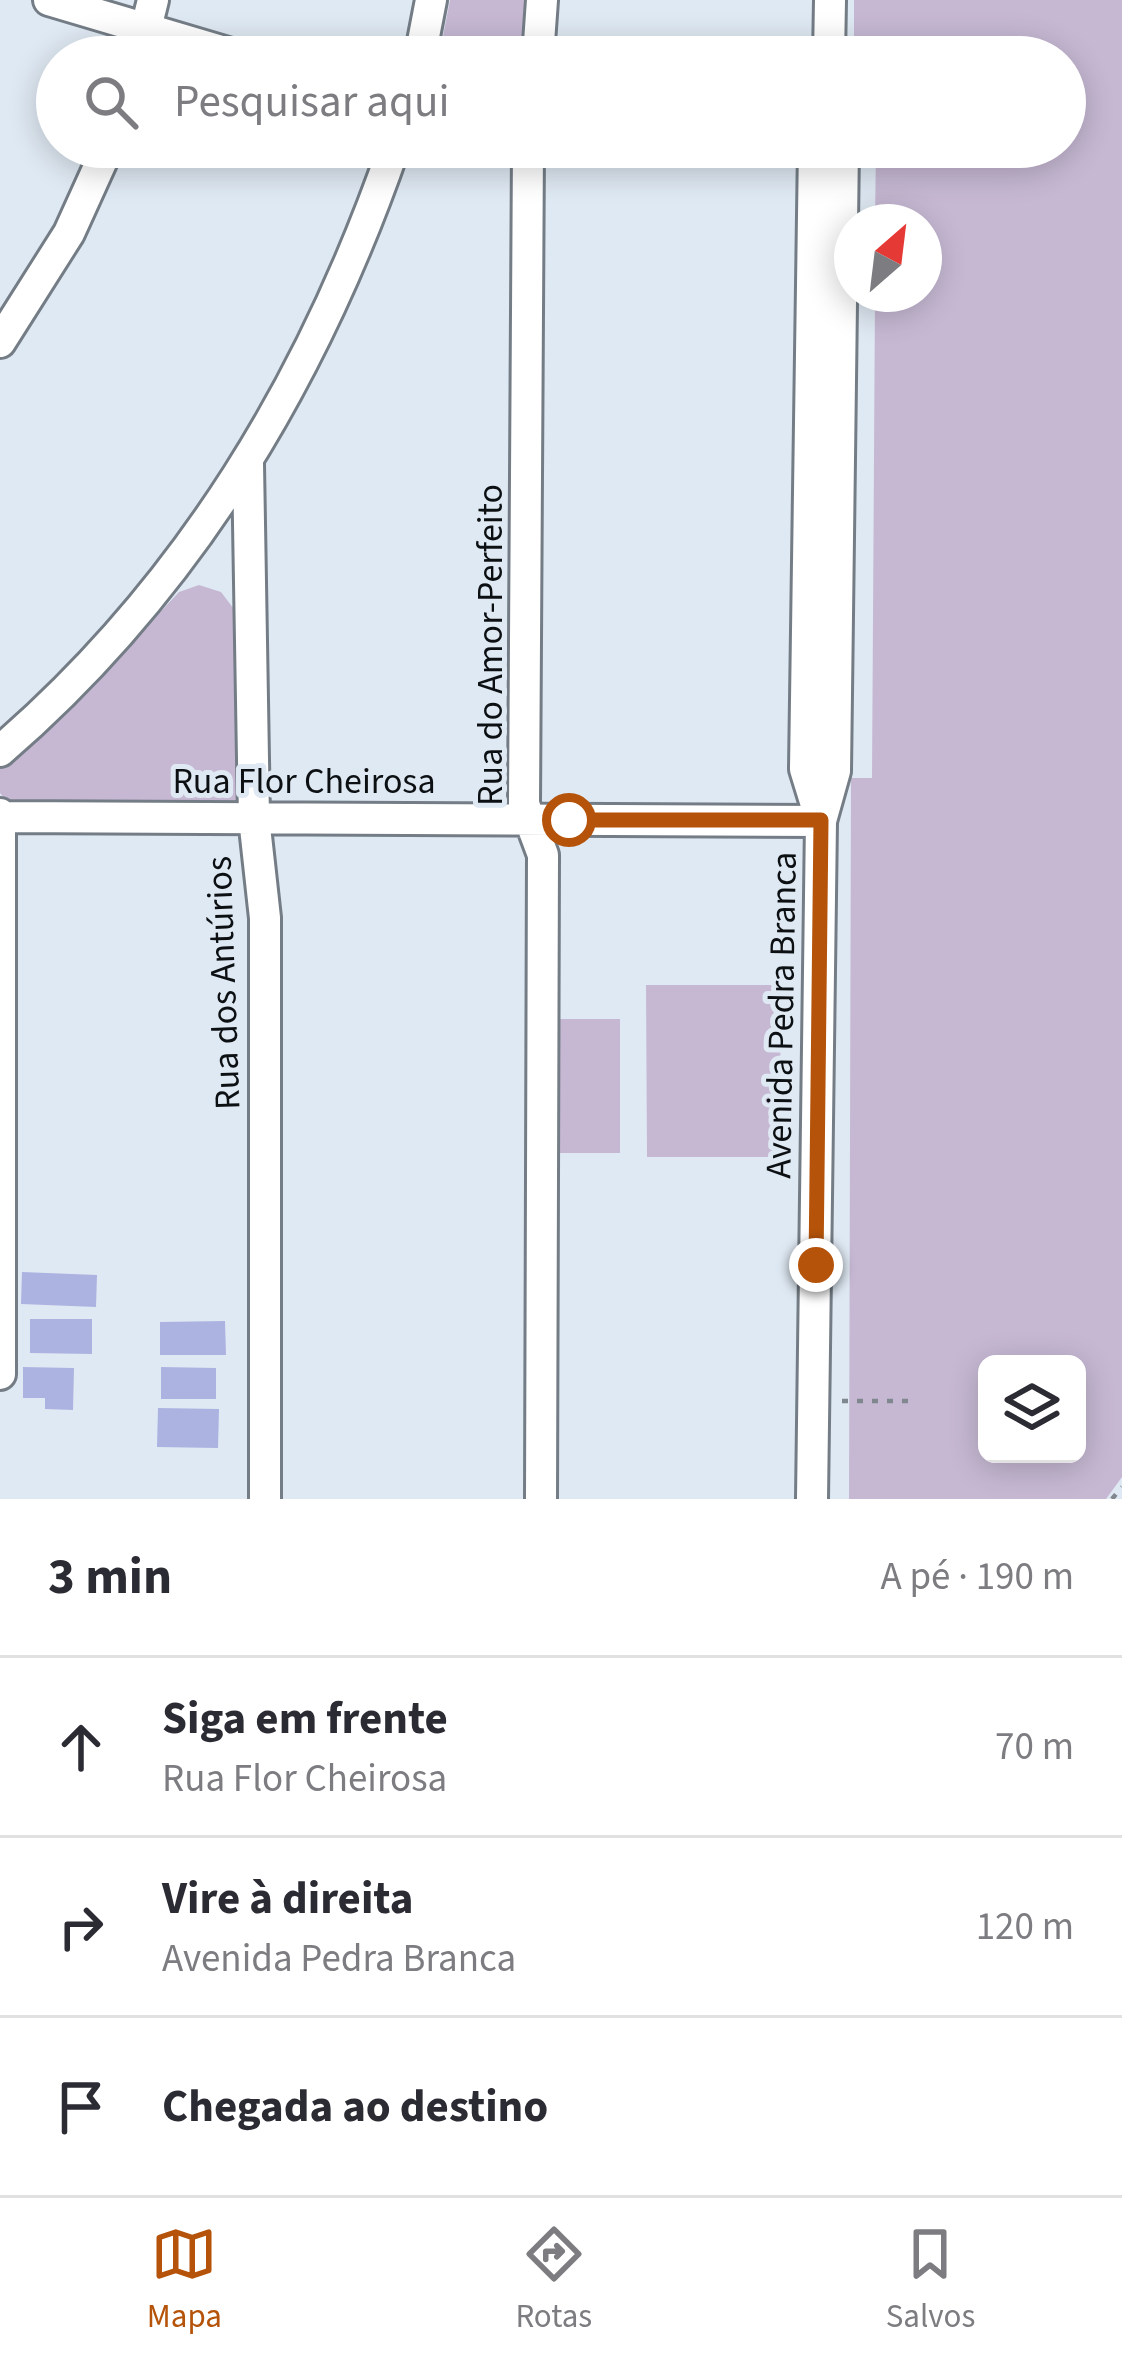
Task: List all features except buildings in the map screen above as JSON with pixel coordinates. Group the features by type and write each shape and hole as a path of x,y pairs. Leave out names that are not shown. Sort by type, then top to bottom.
{"street":[{"path":"49,0 146,29"},
{"path":"424,36 431,0"},
{"path":"539,36 542,0"},
{"path":"829,36 830,0"},
{"path":"0,343 69,232 98,168"},
{"path":"0,751 84,673 148,603 248,464 316,338 385,168"},
{"name":"Rua do Amor-Perfeito","path":"528,168 527,820 543,855 542,1499"},
{"name":"Avenida Pedra Branca","path":"814,168 806,769 821,820"},
{"name":"Avenida Pedra Branca","path":"812,1499 821,820 835,771 844,168"},
{"name":"Rua dos Antúrios","path":"248,464 254,818 265,918 265,1499"},
{"path":"0,1374 1,816"},
{"name":"Rua Flor Cheirosa","path":"1,816 821,820"}],"path":[{"path":"814,1401 914,1401"},
{"path":"1112,1499 1122,1487"}],"shaded area":[{"path":"450,0 527,0 526,36 443,36"},
{"path":"854,0 1122,0 1122,1477 1106,1499 849,1499 851,778 872,778 875,312 942,312 942,204 875,204 876,168 1086,168 1086,36 854,36"},
{"path":"199,585 221,592 237,613 240,805 9,804 0,793 0,768 94,683 179,592"},
{"path":"646,985 780,985 781,1157 647,1157"},
{"path":"551,1019 620,1019 620,1153 551,1153"}],"route":[{"path":"569,820 821,820 816,1265"}]}
